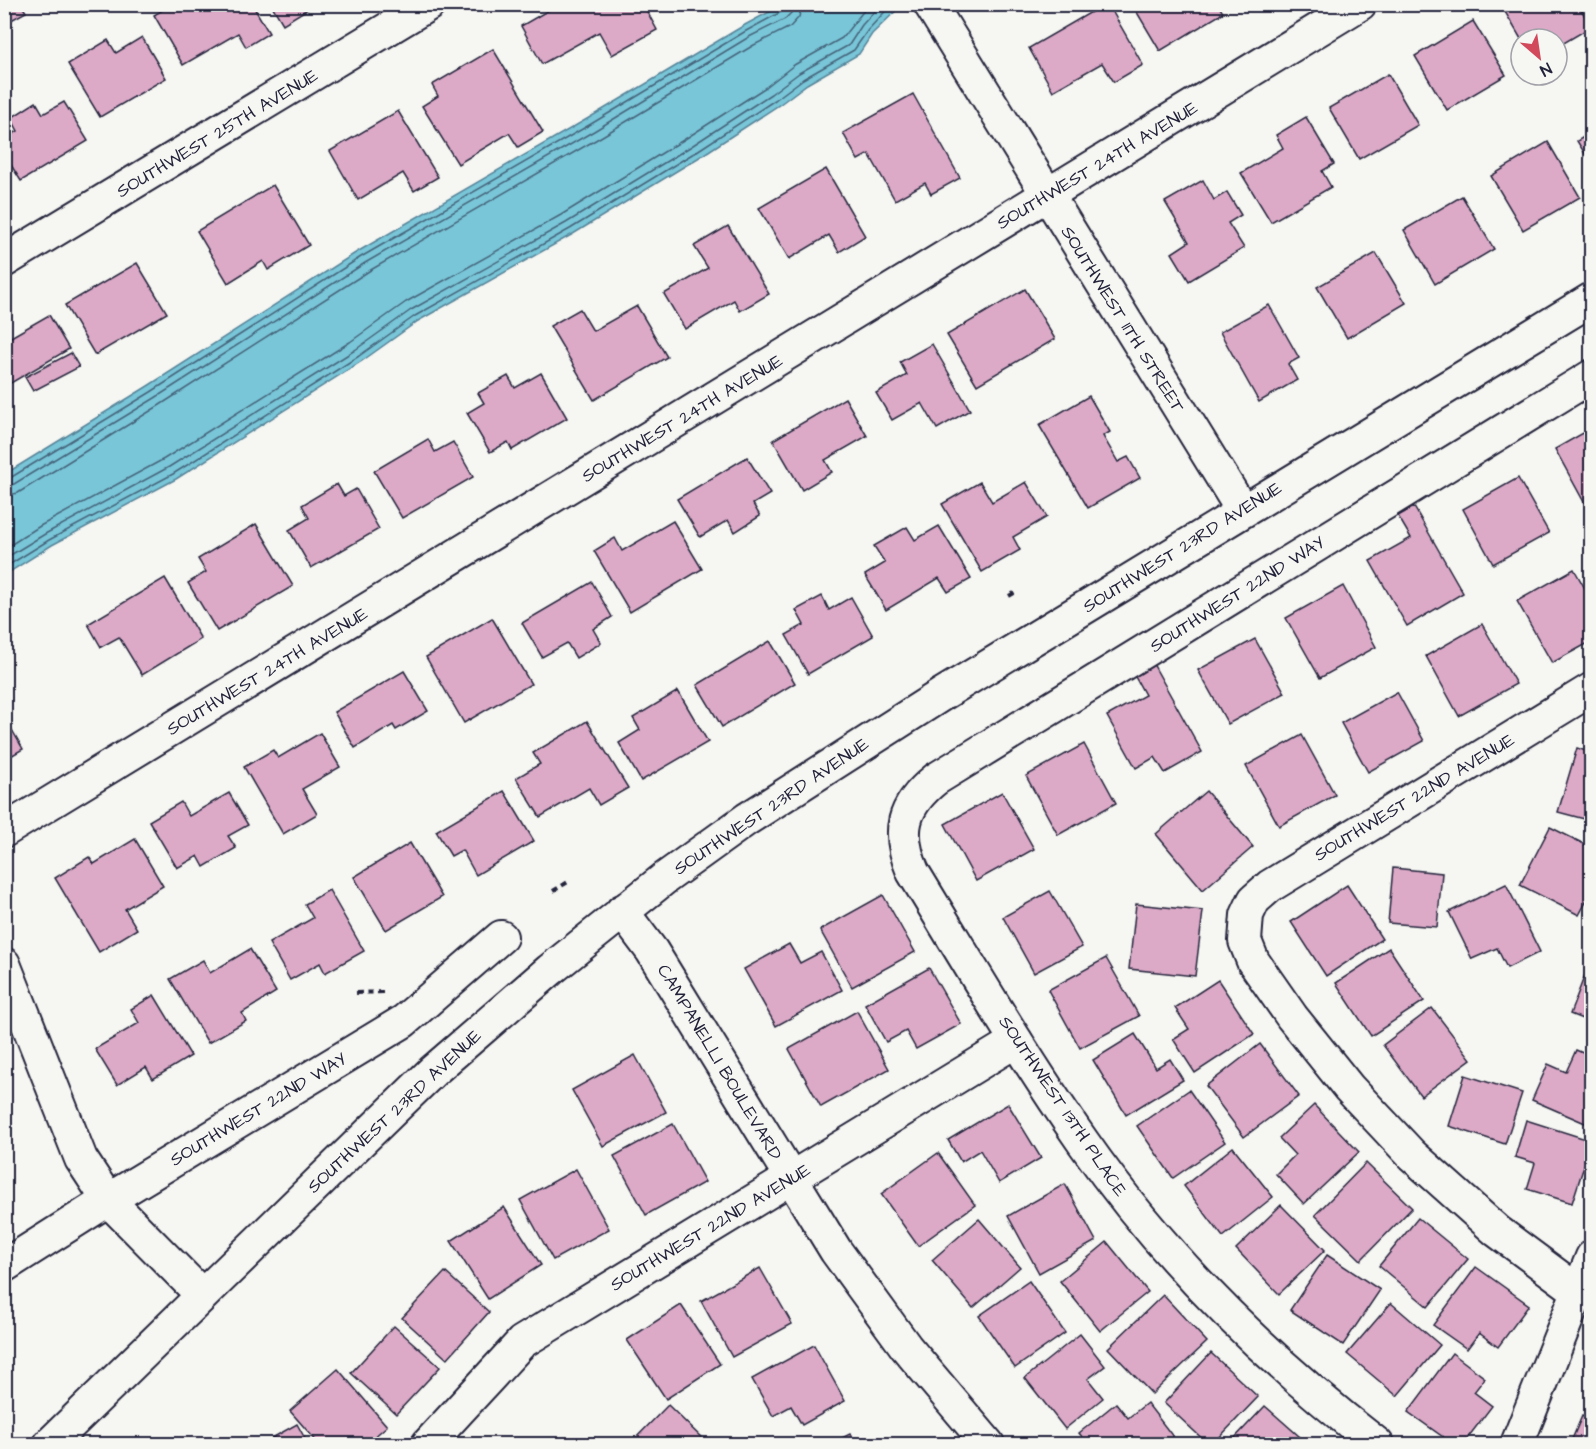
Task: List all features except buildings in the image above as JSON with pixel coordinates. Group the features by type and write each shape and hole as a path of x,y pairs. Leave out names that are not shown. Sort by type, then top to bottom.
{"street":[{"name":"SOUTHWEST 25TH AVENUE","path":"4,261 429,4"},
{"name":"SOUTHWEST 11TH STREET","path":"930,4 1242,510"},
{"name":"SOUTHWEST 24TH AVENUE","path":"4,831 1360,4"},
{"name":"SOUTHWEST 23RD AVENUE","path":"53,1442 433,1071 495,1016 622,911 706,848 821,771 1242,510 1592,299"},
{"name":"SOUTHWEST 22ND WAY","path":"903,831 908,810 920,792 936,779 1592,376"},
{"name":"SOUTHWEST 22ND AVENUE","path":"1578,1292 1488,1223 1412,1155 1349,1088 1292,1017 1253,961 1245,941 1247,915 1254,900 1270,885 1592,689"},
{"name":"SOUTHWEST 13TH PLACE","path":"903,831 905,852 913,872 1016,1041 1083,1143 1129,1202 1194,1278 1264,1349 1339,1415 1377,1444"},
{"name":"CAMPANELLI BOULEVARD","path":"622,911 652,951 836,1251 878,1311 938,1387 988,1444"},
{"name":"SOUTHWEST 22ND WAY","path":"4,1266 108,1200 404,1021 501,937"},
{"path":"4,963 70,1136 85,1166 108,1200 202,1295"},
{"name":"SOUTHWEST 22ND AVENUE","path":"428,1444 522,1342 1016,1041"},
{"path":"1517,1444 1592,1257"}],"path":[{"path":"1010,596 1018,591"},
{"path":"554,891 568,882"},
{"path":"356,993 383,992"}],"water":[{"path":"784,4 902,5 872,34 859,54 807,84 698,158 573,234 418,321 362,361 176,479 52,545 5,575 5,474 148,386 357,252"}]}
